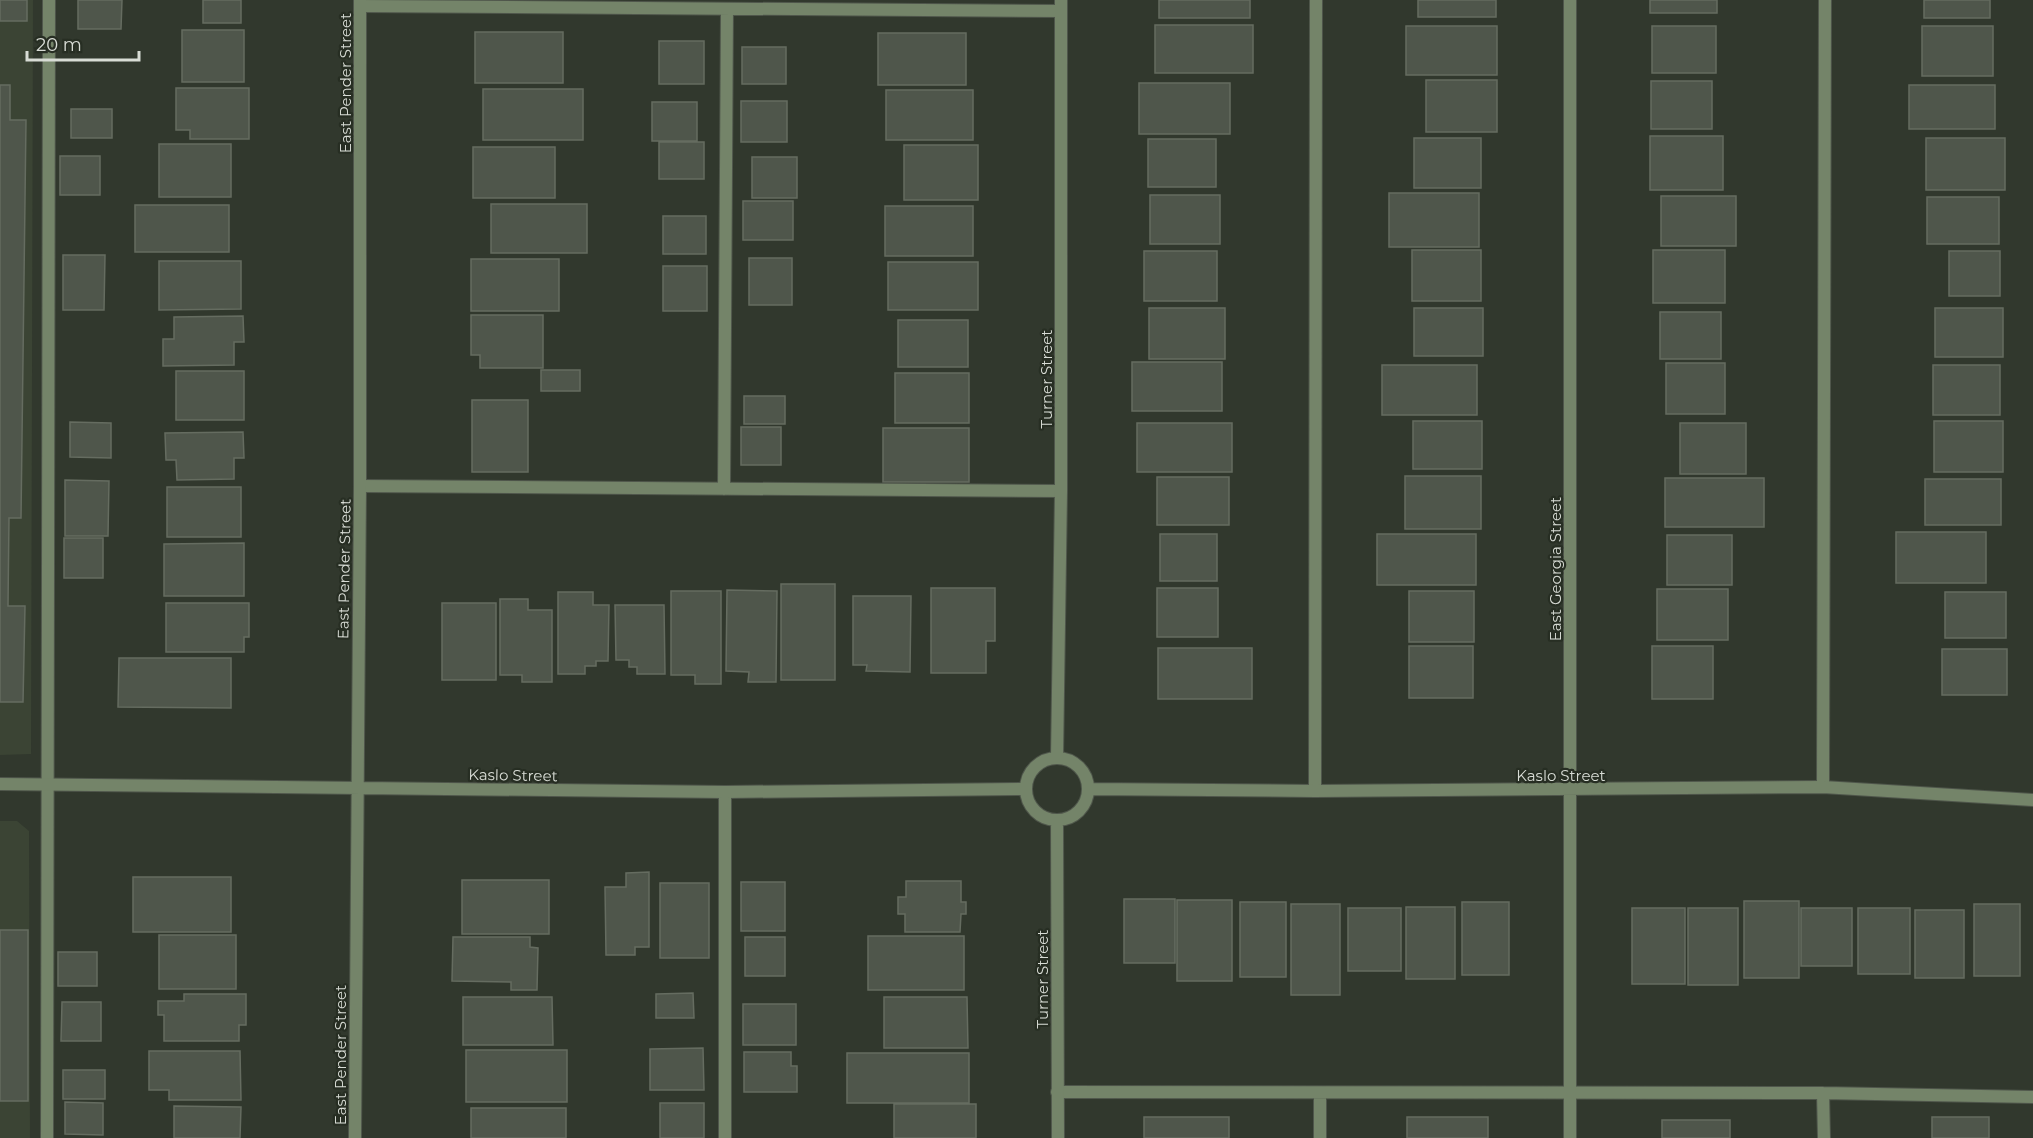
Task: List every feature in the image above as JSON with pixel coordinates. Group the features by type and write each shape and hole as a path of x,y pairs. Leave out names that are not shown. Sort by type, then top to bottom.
{"street":[{"path":"47,1138 50,0"},
{"path":"1315,791 1316,0"},
{"name":"East Georgia Street","path":"1570,0 1570,1138"},
{"path":"1823,787 1825,0"},
{"path":"360,3 727,9 1061,6"},
{"name":"East Pender Street","path":"355,1138 360,486 360,3"},
{"name":"Turner Street","path":"1058,758 1061,491 1061,6"},
{"path":"724,489 727,9"},
{"path":"360,486 1061,491"},
{"path":"1058,758 1076,764 1082,771 1088,789 1082,807 1075,814 1057,820 1039,814 1032,807 1026,789 1032,771 1047,759 1058,758"},
{"name":"Kaslo Street","path":"0,784 725,792 1026,789"},
{"name":"Kaslo Street","path":"1088,789 1315,791 1823,787 2033,800"},
{"path":"724,1138 725,792"},
{"name":"Turner Street","path":"1057,820 1058,1138"},
{"path":"1058,1092 1823,1093 2033,1096"},
{"path":"1823,1093 1824,1138"},
{"path":"1320,1094 1320,1138"}],"shaded area":[{"path":"0,0 33,0 31,754 0,755"},
{"path":"0,821 17,821 29,831 30,1138 0,1138"}],"building":[{"path":"0,0 27,0 27,21 0,21"},
{"path":"78,0 122,0 121,29 78,29"},
{"path":"203,0 241,0 241,23 203,23"},
{"path":"1159,0 1250,0 1250,18 1159,18"},
{"path":"1418,0 1496,0 1496,17 1418,17"},
{"path":"1650,0 1717,0 1717,13 1650,13"},
{"path":"1924,0 1990,0 1990,18 1924,18"},
{"path":"1155,25 1253,25 1253,73 1155,73"},
{"path":"1406,26 1497,26 1497,75 1406,75"},
{"path":"1652,26 1716,26 1716,73 1652,73"},
{"path":"1922,26 1993,26 1993,76 1922,76"},
{"path":"182,30 244,30 244,82 182,82"},
{"path":"475,32 563,32 563,83 475,83"},
{"path":"878,33 966,33 966,85 878,85"},
{"path":"659,41 704,41 704,84 659,84"},
{"path":"742,47 786,47 786,84 742,84"},
{"path":"1426,80 1497,80 1497,132 1426,132"},
{"path":"1651,81 1712,81 1712,129 1651,129"},
{"path":"1139,83 1230,83 1230,134 1139,134"},
{"path":"0,85 10,85 10,120 26,120 21,518 9,518 8,606 25,606 23,702 0,702"},
{"path":"1909,85 1995,85 1995,129 1909,129"},
{"path":"176,88 249,88 249,139 190,139 190,130 176,130"},
{"path":"483,89 583,89 583,140 483,140"},
{"path":"886,90 973,90 973,140 886,140"},
{"path":"741,101 787,101 787,142 741,142"},
{"path":"652,102 697,102 697,141 652,141"},
{"path":"71,109 112,109 112,138 71,138"},
{"path":"1650,136 1723,136 1723,190 1650,190"},
{"path":"1414,138 1481,138 1481,188 1414,188"},
{"path":"1926,138 2005,138 2005,190 1926,190"},
{"path":"1148,139 1216,139 1216,187 1148,187"},
{"path":"659,142 704,142 704,179 659,179"},
{"path":"159,144 231,144 231,197 159,197"},
{"path":"904,145 978,145 978,200 904,200"},
{"path":"473,147 555,147 555,198 473,198"},
{"path":"60,156 100,156 100,195 60,195"},
{"path":"752,157 797,157 797,198 752,198"},
{"path":"1389,193 1479,193 1479,247 1389,247"},
{"path":"1150,195 1220,195 1220,244 1150,244"},
{"path":"1661,196 1736,196 1736,246 1661,246"},
{"path":"1927,197 1999,197 1999,244 1927,244"},
{"path":"743,201 793,201 793,240 743,240"},
{"path":"491,204 587,204 587,253 491,253"},
{"path":"135,205 229,205 229,252 135,252"},
{"path":"885,206 973,206 973,256 885,256"},
{"path":"663,216 706,216 706,254 663,254"},
{"path":"1412,250 1481,250 1481,301 1412,301"},
{"path":"1653,250 1725,250 1725,303 1653,303"},
{"path":"1144,251 1217,251 1217,301 1144,301"},
{"path":"1949,251 2000,251 2000,296 1949,296"},
{"path":"63,255 105,255 104,310 63,310"},
{"path":"749,258 792,258 792,305 749,305"},
{"path":"471,259 559,259 559,311 471,311"},
{"path":"159,261 241,261 241,309 159,310"},
{"path":"888,262 978,262 978,310 888,310"},
{"path":"663,266 707,266 707,311 663,311"},
{"path":"1149,308 1225,308 1225,359 1149,359"},
{"path":"1414,308 1483,308 1483,356 1414,356"},
{"path":"1935,308 2003,308 2003,357 1935,357"},
{"path":"1660,312 1721,312 1721,359 1660,359"},
{"path":"471,315 543,315 543,368 480,368 480,355 471,355"},
{"path":"243,316 244,342 234,342 234,365 163,366 163,339 174,339 174,317"},
{"path":"898,320 968,320 968,367 898,367"},
{"path":"1132,362 1222,362 1222,411 1132,411"},
{"path":"1666,363 1725,363 1725,414 1666,414"},
{"path":"1382,365 1477,365 1477,415 1382,415"},
{"path":"1933,365 2000,365 2000,415 1933,415"},
{"path":"541,370 580,370 580,391 541,391"},
{"path":"176,371 244,371 244,420 176,420"},
{"path":"895,373 969,373 969,423 895,423"},
{"path":"744,396 785,396 785,424 744,424"},
{"path":"472,400 528,400 528,472 472,472"},
{"path":"1413,421 1482,421 1482,469 1413,469"},
{"path":"1934,421 2003,421 2003,472 1934,472"},
{"path":"70,422 111,423 111,458 70,457"},
{"path":"1137,423 1232,423 1232,472 1137,472"},
{"path":"1680,423 1746,423 1746,474 1680,474"},
{"path":"741,427 781,427 781,465 741,465"},
{"path":"883,428 969,428 969,482 883,482"},
{"path":"243,432 244,458 234,458 234,479 177,480 176,460 166,460 165,433"},
{"path":"1405,476 1481,476 1481,529 1405,529"},
{"path":"1157,477 1229,477 1229,525 1157,525"},
{"path":"1665,478 1764,478 1764,527 1665,527"},
{"path":"1925,479 2001,479 2001,525 1925,525"},
{"path":"65,480 109,481 108,536 65,536"},
{"path":"167,487 241,487 241,537 167,537"},
{"path":"1896,532 1986,532 1986,583 1896,583"},
{"path":"1160,534 1217,534 1217,581 1160,581"},
{"path":"1377,534 1476,534 1476,585 1377,585"},
{"path":"1667,535 1732,535 1732,585 1667,585"},
{"path":"64,538 103,538 103,578 64,578"},
{"path":"244,543 244,596 164,596 164,544"},
{"path":"781,584 835,584 835,680 781,680"},
{"path":"931,588 995,588 995,641 986,641 986,673 931,673"},
{"path":"1157,588 1218,588 1218,637 1157,637"},
{"path":"1657,589 1728,589 1728,640 1657,640"},
{"path":"727,590 777,591 776,682 748,682 749,672 726,671"},
{"path":"671,591 721,591 721,684 695,684 695,675 671,675"},
{"path":"1409,591 1474,591 1474,642 1409,642"},
{"path":"558,592 593,592 593,605 609,605 608,661 596,661 596,666 585,666 585,674 558,674"},
{"path":"1945,592 2006,592 2006,638 1945,638"},
{"path":"853,596 911,596 910,672 866,671 867,665 853,665"},
{"path":"500,599 528,599 528,610 552,610 552,682 522,682 522,675 500,675"},
{"path":"166,603 249,603 249,637 244,637 244,652 166,652"},
{"path":"442,603 496,603 496,680 442,680"},
{"path":"615,605 664,605 665,674 637,674 637,667 629,667 629,660 616,660"},
{"path":"1409,646 1473,646 1473,698 1409,698"},
{"path":"1652,646 1713,646 1713,699 1652,699"},
{"path":"1158,648 1252,648 1252,699 1158,699"},
{"path":"1942,649 2007,649 2007,695 1942,695"},
{"path":"119,658 231,658 231,708 118,707"},
{"path":"649,872 649,947 635,947 635,955 606,955 605,887 626,887 626,873"},
{"path":"133,877 231,877 231,932 133,932"},
{"path":"462,880 549,880 549,934 462,934"},
{"path":"906,881 961,881 961,902 966,902 966,914 961,914 960,932 905,932 905,914 898,914 898,897 906,897"},
{"path":"741,882 785,882 785,931 741,931"},
{"path":"660,883 709,883 709,958 660,958"},
{"path":"1124,899 1175,899 1175,963 1124,963"},
{"path":"1177,900 1232,900 1232,981 1177,981"},
{"path":"1744,901 1799,901 1799,978 1744,978"},
{"path":"1240,902 1286,902 1286,977 1240,977"},
{"path":"1462,902 1509,902 1509,975 1462,975"},
{"path":"1291,904 1340,904 1340,995 1291,995"},
{"path":"1974,904 2020,904 2020,976 1974,976"},
{"path":"1406,907 1455,907 1455,979 1406,979"},
{"path":"1348,908 1401,908 1401,971 1348,971"},
{"path":"1632,908 1685,908 1685,984 1632,984"},
{"path":"1688,908 1738,908 1738,985 1688,985"},
{"path":"1801,908 1852,908 1852,966 1801,966"},
{"path":"1858,908 1910,908 1910,974 1858,974"},
{"path":"1915,910 1964,910 1964,978 1915,978"},
{"path":"0,930 28,930 28,1101 0,1101"},
{"path":"159,935 236,935 236,989 159,989"},
{"path":"868,936 964,936 964,990 868,990"},
{"path":"453,937 530,937 530,947 538,948 537,990 511,990 511,982 452,981"},
{"path":"745,937 785,937 785,976 745,976"},
{"path":"58,952 97,952 97,986 58,986"},
{"path":"693,993 694,1018 656,1018 656,994"},
{"path":"184,994 246,994 246,1025 239,1025 239,1041 164,1041 164,1015 158,1015 158,1001 184,1001"},
{"path":"463,997 552,997 553,1045 463,1045"},
{"path":"884,997 967,997 968,1048 884,1048"},
{"path":"62,1002 101,1002 101,1041 61,1041"},
{"path":"743,1004 796,1004 796,1045 743,1045"},
{"path":"703,1048 704,1090 650,1090 650,1049"},
{"path":"466,1050 567,1050 567,1102 466,1102"},
{"path":"149,1051 240,1051 241,1100 169,1100 169,1090 149,1090"},
{"path":"744,1052 791,1052 791,1066 797,1066 797,1092 744,1092"},
{"path":"847,1053 969,1053 969,1103 847,1103"},
{"path":"63,1070 105,1070 105,1099 63,1099"},
{"path":"65,1102 103,1103 103,1135 65,1134"},
{"path":"660,1103 704,1103 704,1138 660,1138"},
{"path":"894,1104 976,1104 976,1138 894,1138"},
{"path":"174,1106 241,1107 240,1138 174,1138"},
{"path":"471,1108 566,1108 566,1138 471,1138"},
{"path":"1144,1117 1229,1117 1229,1138 1144,1138"},
{"path":"1407,1117 1488,1117 1488,1138 1407,1138"},
{"path":"1932,1117 1989,1117 1989,1138 1932,1138"},
{"path":"1662,1120 1730,1120 1730,1138 1662,1138"}]}
